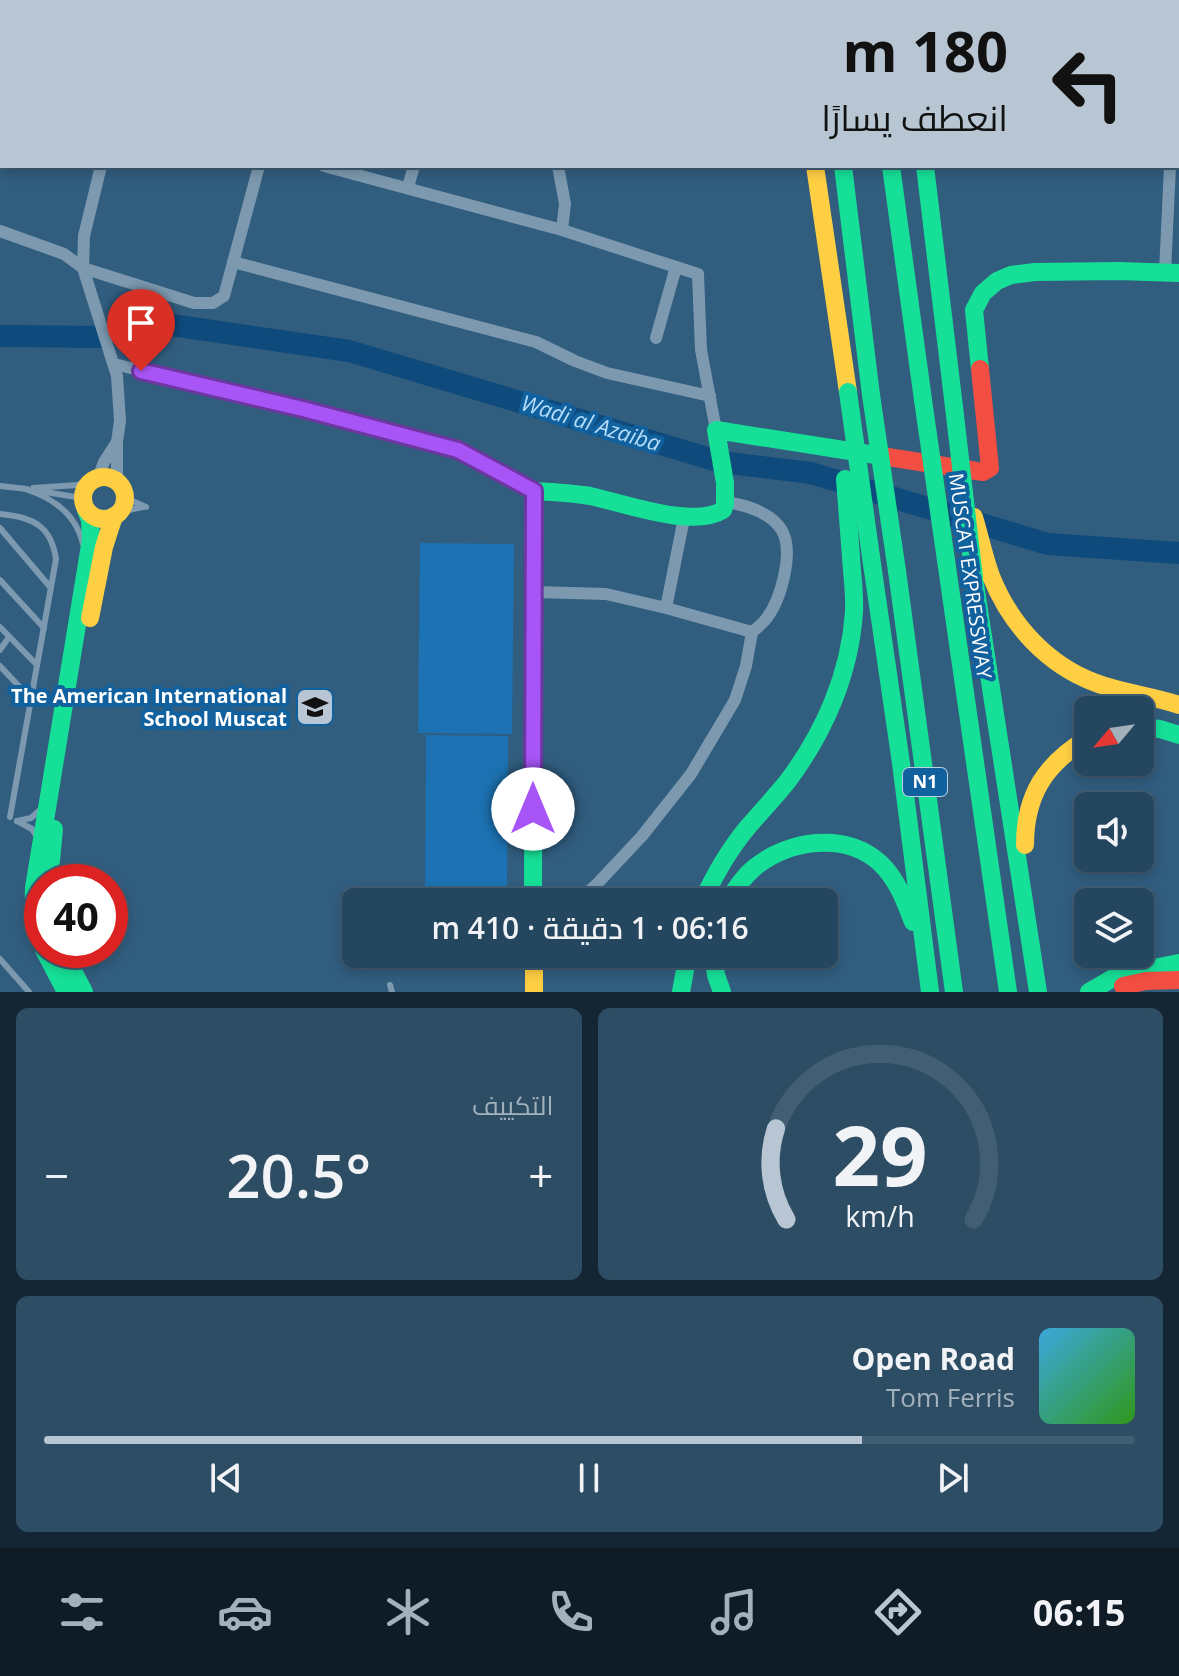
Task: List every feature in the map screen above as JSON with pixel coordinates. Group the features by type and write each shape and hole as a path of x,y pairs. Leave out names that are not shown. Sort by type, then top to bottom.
{"main road":[{"path":"815,168 844,393 901,763 930,990"},
{"name":"N1","path":"843,168 871,395 954,992"},
{"name":"MUSCAT EXPRESSWAY","path":"891,168 1008,992"},
{"path":"925,168 963,482 983,578 1038,992"},
{"path":"533,888 534,491 586,495 684,518 717,516 726,502 716,430 983,472 990,468 990,459 974,310 989,286 1013,275 1046,272 1172,272"},
{"path":"709,888 727,855 794,772 829,713 842,677 854,610 844,393"},
{"path":"38,864 86,569 91,529 84,504 86,486 94,479 112,479 120,487 124,502 104,547 85,642 51,864"},
{"path":"84,504 91,515 102,519 117,514"},
{"path":"983,578 1001,597 1019,626 1041,650 1065,668 1094,682 1179,705"},
{"path":"1154,728 1179,735"},
{"path":"1034,964 1025,839 1029,804 1034,790 1058,758 1074,747"},
{"path":"736,888 751,870 780,851 797,845 846,846 875,859 901,893 916,931 930,990"},
{"path":"1089,992 1118,975 1179,963"},
{"path":"53,968 66,992"},
{"path":"71,968 84,992"},
{"path":"534,968 534,992"},
{"path":"681,992 685,968"},
{"path":"715,968 722,992"},
{"path":"1089,992 1146,981 1179,980"}],"street":[{"path":"101,168 84,236 83,268 117,376 120,487"},
{"path":"0,231 64,254 83,268 194,303 213,303 224,296 258,168"},
{"path":"332,168 562,230 698,274 701,350 716,430"},
{"path":"408,187 413,168"},
{"path":"558,168 565,204 562,230"},
{"path":"1170,168 1172,272"},
{"path":"233,262 536,342 607,373 710,396"},
{"path":"656,338 676,267"},
{"path":"114,364 458,450 534,491"},
{"path":"94,479 117,442"},
{"path":"593,888 642,836 691,774 735,700 746,666 752,632 766,619 778,593 786,568 787,545 781,528 763,513 744,504 726,502"},
{"path":"666,608 684,518"},
{"path":"534,592 606,594 752,632"}],"lane":[{"path":"25,489 77,485 94,479"},
{"path":"0,486 84,504"},
{"path":"25,489 46,497 74,522 81,536 86,569"},
{"path":"0,514 21,516 42,528 54,545 56,559 10,817"},
{"path":"0,528 51,588"},
{"path":"0,580 44,628"},
{"path":"0,627 37,665"},
{"path":"0,650 9,637"},
{"path":"0,666 31,699"},
{"path":"40,848 32,829 17,821 37,815 48,795"},
{"path":"0,959 29,992"}],"shaded area":[{"path":"420,543 514,544 512,734 418,733"},
{"path":"426,735 508,736 507,888 425,888"}],"waterway":[{"name":"Wadi al Azaiba","path":"0,336 105,337 151,322 349,351 721,462 811,473 1048,544 1179,553"}],"traffic: fast":[{"path":"843,168 871,395"},
{"path":"891,168 923,400"},
{"path":"925,168 954,407"},
{"path":"980,369 974,310 983,293 997,281 1011,275 1035,272 1179,273"},
{"path":"848,392 872,564"},
{"path":"871,395 897,571"},
{"path":"923,400 952,602"},
{"path":"954,407 974,578"},
{"path":"533,888 534,491 590,496 677,516 710,515 723,510 725,504 725,483 716,430 888,457"},
{"path":"845,479 851,557"},
{"path":"38,864 91,539 86,510"},
{"path":"709,888 747,828 800,763 833,702 851,635 854,605 851,557"},
{"path":"872,564 930,992"},
{"path":"897,571 954,992"},
{"path":"974,578 1038,992"},
{"path":"952,602 1008,992"},
{"path":"1154,728 1179,735"},
{"path":"51,864 54,829"},
{"path":"736,888 754,868 783,851 817,843 850,846 866,853 886,869 904,898 913,922"},
{"path":"1089,992 1118,975 1179,963"},
{"path":"53,968 66,992"},
{"path":"71,968 84,992"},
{"path":"681,992 685,968"},
{"path":"715,968 722,992"}],"traffic: slow":[{"path":"815,168 848,392"},
{"path":"104,477 119,483 125,498 119,513 104,519 89,513 83,498 89,483 104,477"},
{"path":"90,618 104,547 114,516"},
{"path":"974,517 999,594 1020,626 1046,654 1096,683 1179,705"},
{"path":"1025,845 1029,811 1040,782 1074,747"},
{"path":"534,968 534,992"}],"traffic: jam":[{"path":"888,457 983,472 990,468 980,369"},
{"path":"1123,986 1146,981 1179,980"}],"place":[{"name":"The American International School Muscat","path":"315,707"}],"route":[{"path":"141,371 458,450 534,491 533,809"}]}
